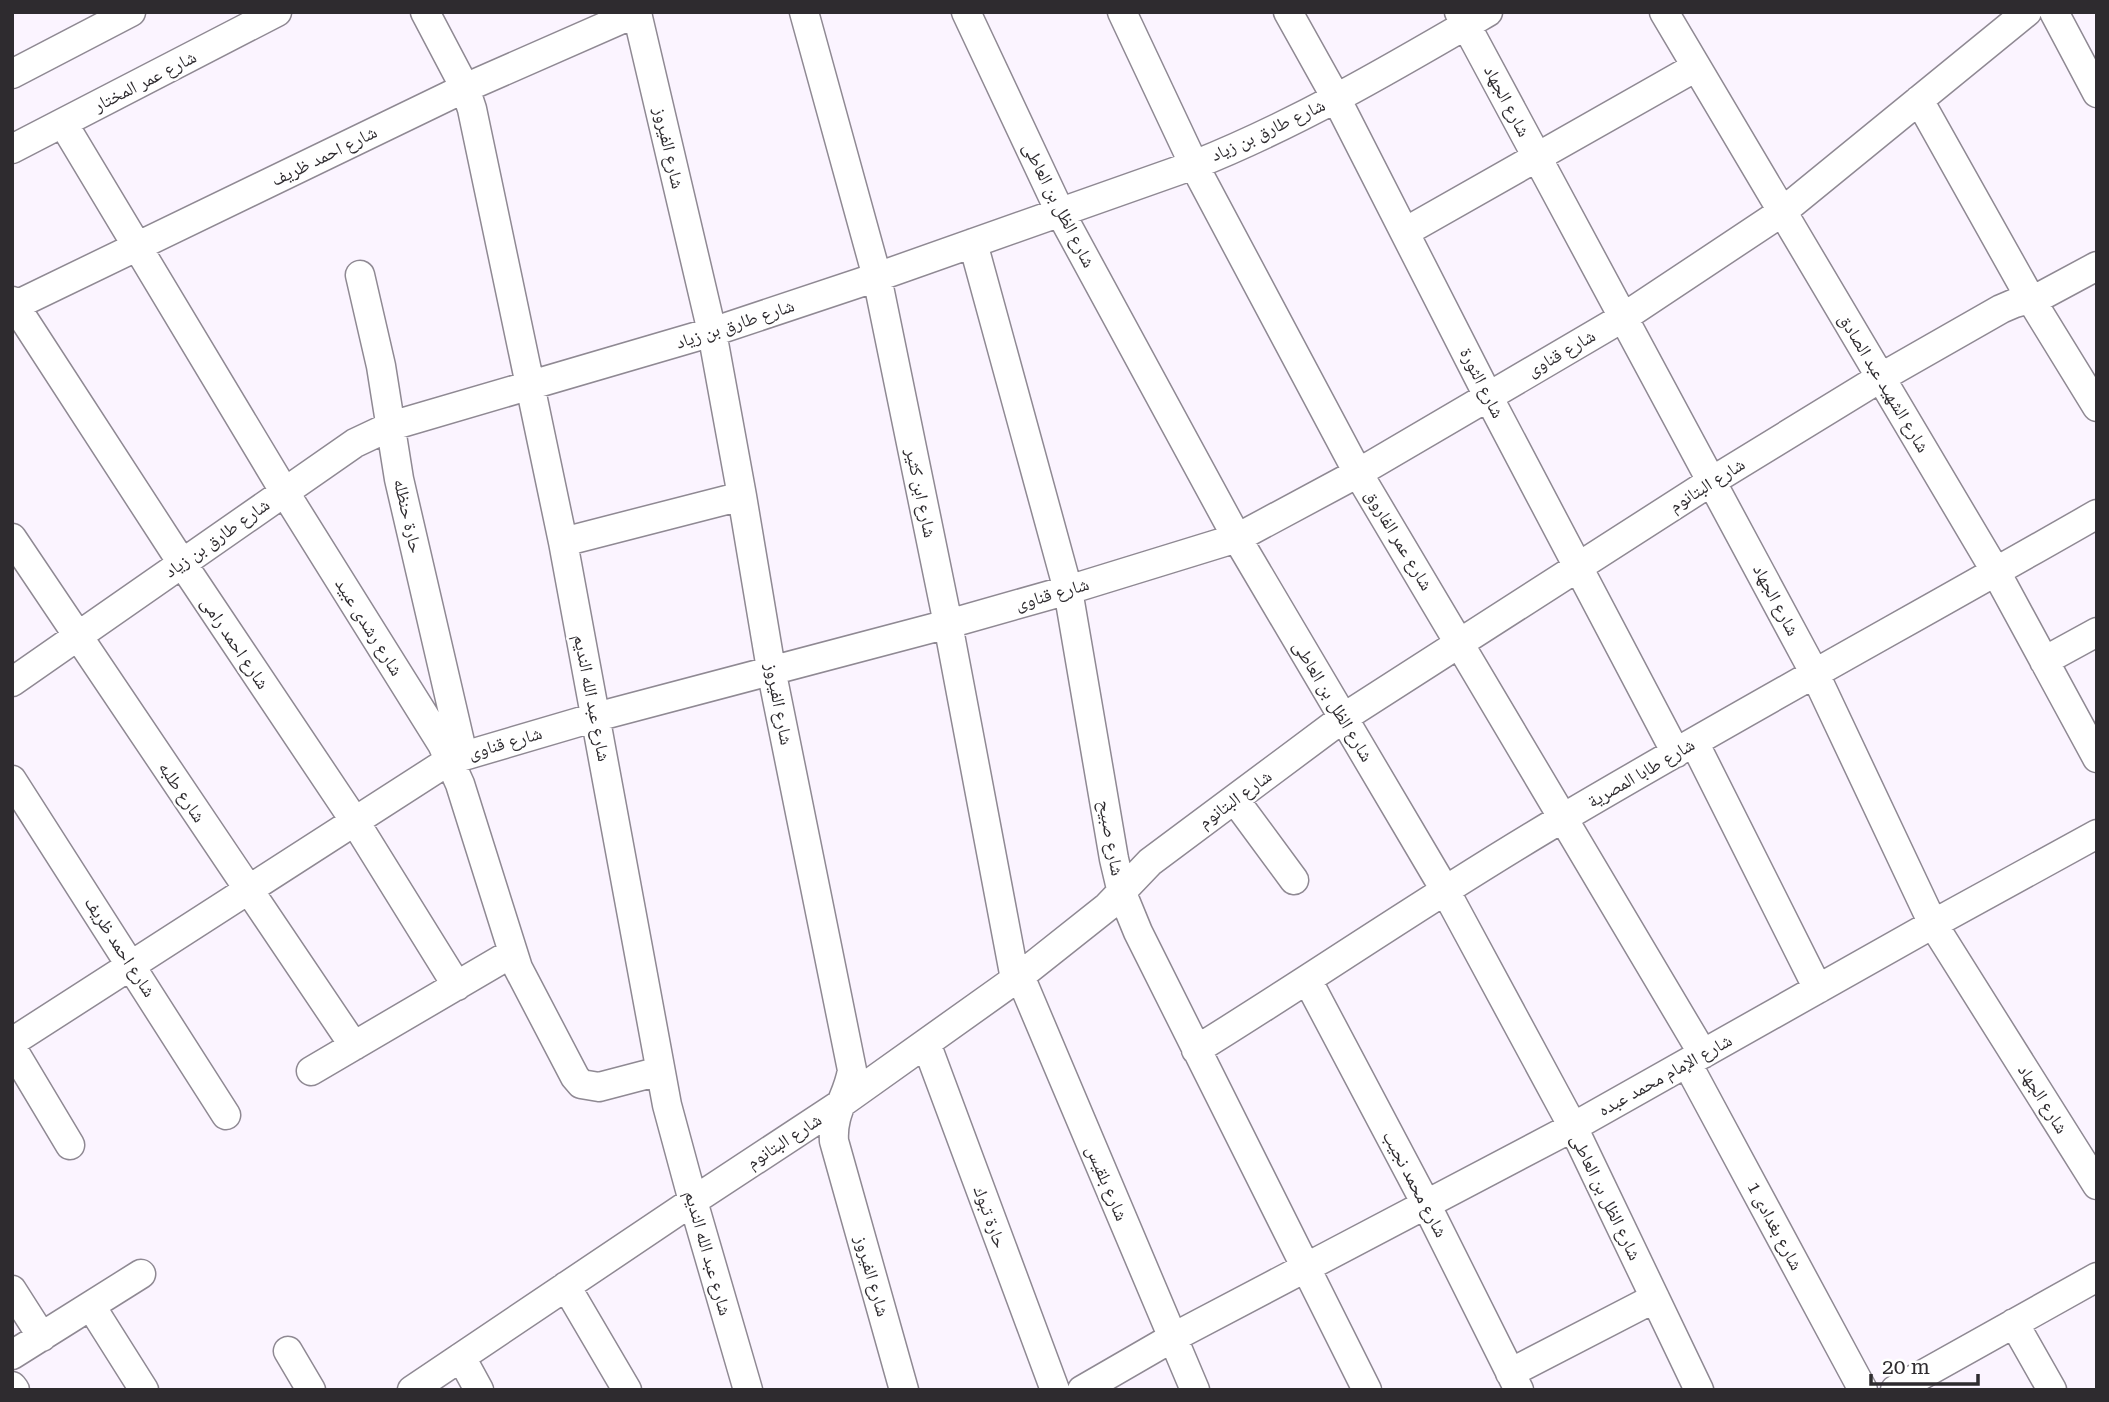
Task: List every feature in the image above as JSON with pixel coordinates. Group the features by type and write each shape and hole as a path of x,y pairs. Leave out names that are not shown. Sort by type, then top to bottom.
{"street":[{"name":"شارع عمر المختار","path":"12,149 277,12"},
{"name":"شارع عبد الله النديم","path":"425,12 465,88 472,108 563,542 660,1072 693,1200 748,1390"},
{"name":"شارع احمد ظريف","path":"13,305 465,88 638,12"},
{"name":"شارع الفيروز","path":"638,12 712,332 743,496 771,669 852,1069 846,1094 839,1105 833,1129 834,1141 904,1390"},
{"name":"شارع ابن كثير","path":"804,12 877,277 1018,978"},
{"name":"شارع الظل بن العاطى","path":"966,12 1060,212 1237,538 1445,890 1573,1127 1699,1390"},
{"name":"شارع عمر الفاروق","path":"1122,12 1194,165 1359,473 1562,818 1695,1058"},
{"name":"شارع الثورة","path":"1288,12 1336,98 1578,567 1685,748 1818,989"},
{"name":"شارع الشهيد عبد الصادق","path":"1664,12 1996,572 2097,758"},
{"name":"شارع قناوى","path":"12,1042 354,820 457,757 771,669 948,624 1237,538 1359,473 1624,317 1782,212 2027,12"},
{"path":"2054,12 2097,93"},
{"path":"12,74 124,14"},
{"name":"شارع طارق بن زياد","path":"12,682 355,443 391,426 712,332 1194,165 1266,134 1336,98 1471,16"},
{"name":"شارع الجهاد","path":"1471,16 1537,157 1815,674 1933,924 2097,1185"},
{"path":"1405,232 1696,66"},
{"path":"1919,100 2030,298 2097,407"},
{"name":"شارع رشدى عبيد","path":"63,123 284,491 442,744 457,757 460,784 512,953 575,1077 581,1084 599,1087 660,1072"},
{"name":"شارع صبيح","path":"973,243 1068,590 1122,893 1196,1051 1307,1266 1367,1390"},
{"name":"شارع البتانوم","path":"412,1390 839,1105 1018,978 1107,907 1150,862 1343,718 1712,481 1880,378 2001,309 2058,288 2097,266"},
{"name":"حارة حنظله","path":"360,275 381,366 400,478 457,757"},
{"name":"شارع احمد رامى","path":"13,305 354,820 457,986"},
{"path":"563,542 743,496"},
{"name":"شارع طابا المصرية","path":"1196,1051 1562,818 2097,514"},
{"name":"شارع طلبه","path":"12,537 354,1046"},
{"path":"2044,660 2097,632"},
{"name":"شارع احمد ظريف","path":"12,780 226,1115"},
{"path":"1235,800 1294,880"},
{"name":"شارع الإمام محمد عبده","path":"1082,1390 1172,1338 1573,1127 2097,834"},
{"path":"311,1071 512,953"},
{"name":"شارع بلقيس","path":"1018,978 1195,1390"},
{"name":"شارع محمد نجيب","path":"1308,981 1426,1204 1515,1381"},
{"name":"حارة تبوك","path":"926,1044 1055,1390"},
{"path":"12,1048 70,1145"},
{"name":"شارع بغدادى 1","path":"1695,1058 1863,1390"},
{"path":"12,1355 141,1274"},
{"path":"1895,1390 2097,1277"},
{"path":"566,1286 627,1390"},
{"path":"12,1290 42,1337"},
{"path":"1515,1381 1655,1298"},
{"path":"91,1306 144,1390"},
{"path":"2014,1323 2052,1390"},
{"path":"288,1351 311,1390"},
{"path":"461,1357 479,1390"}]}
